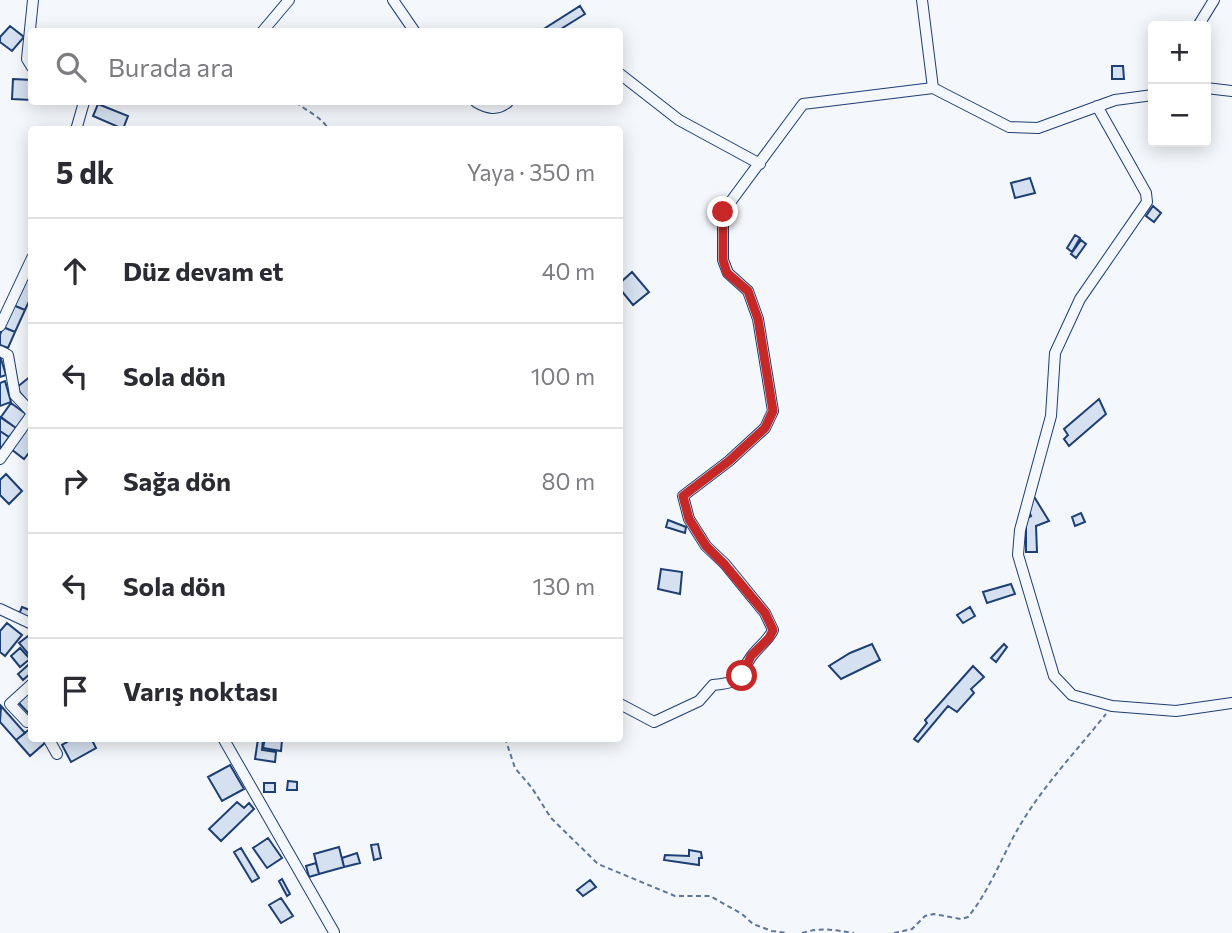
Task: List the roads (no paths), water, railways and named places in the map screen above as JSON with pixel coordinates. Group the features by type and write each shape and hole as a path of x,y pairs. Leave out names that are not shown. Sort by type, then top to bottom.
{"street":[{"path":"30,28 33,0"},
{"path":"265,28 289,0"},
{"path":"922,0 933,88"},
{"path":"1201,21 1214,0"},
{"path":"398,2 413,28"},
{"path":"623,76 679,120 760,164"},
{"path":"623,706 654,722 699,701 713,685 731,683 742,676 751,656 769,638 773,630 765,613 706,546 689,519 683,496 729,461 765,428 773,411 758,319 748,291 727,273 723,260 723,212 803,104 933,88 1009,127 1038,128 1115,100 1148,96"},
{"path":"1211,89 1232,91"},
{"path":"77,126 82,105"},
{"path":"482,105 487,108 502,105"},
{"path":"1097,106 1146,193 1147,202 1080,299 1055,353 1051,416 1020,530 1018,555 1054,676 1073,695 1112,706 1176,711 1232,703"},
{"path":"0,326 28,266"},
{"path":"0,351 8,355 15,396 28,409"},
{"path":"0,459 28,419"},
{"path":"0,609 28,622"},
{"path":"28,688 10,704 28,722"},
{"path":"50,742 57,754"},
{"path":"225,742 334,932"}]}
